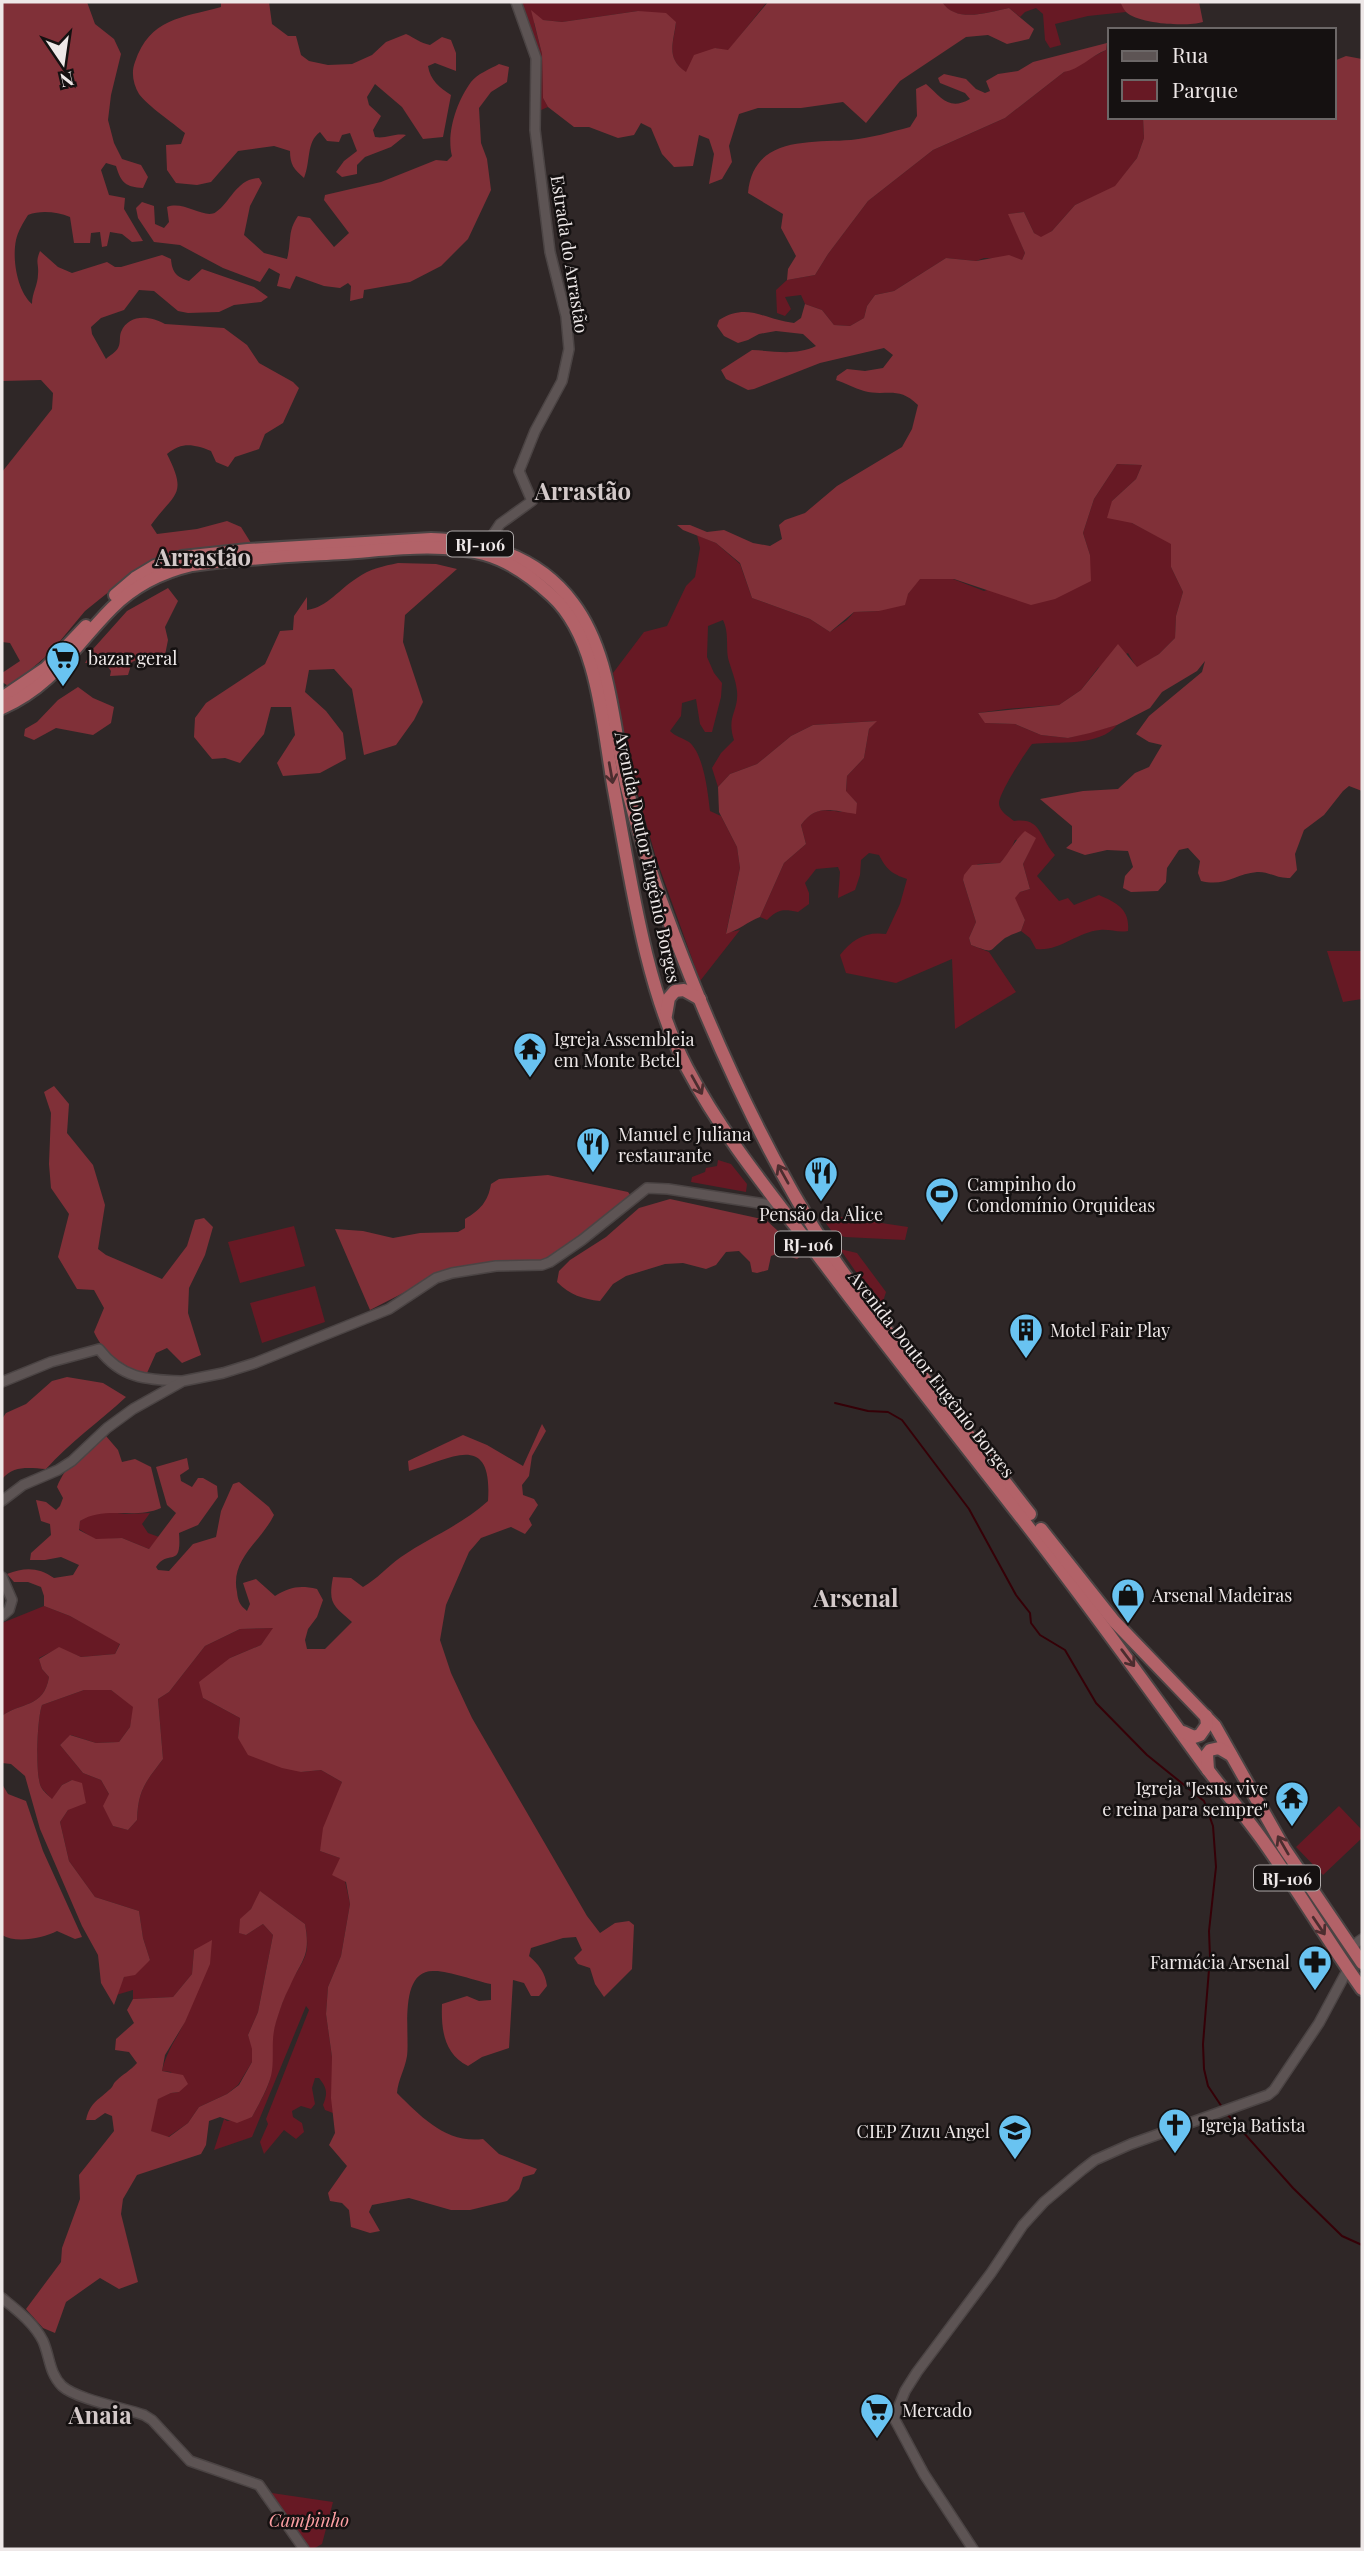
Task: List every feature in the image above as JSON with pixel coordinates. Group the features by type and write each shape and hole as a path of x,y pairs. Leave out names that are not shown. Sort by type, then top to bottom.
{"highway":[{"name":"Avenida Doutor Eugênio Borges","path":"2,698 46,668 118,592 135,578 155,566 182,557 262,549 431,539 461,540 486,545 526,561 572,602 586,625 605,677 628,792 674,936 744,1100 771,1154 831,1254 895,1340 1107,1612 1215,1726 1284,1848 1362,1963"},
{"name":"Avenida Doutor Eugênio Borges","path":"2,708 37,688 62,666 112,608 130,592 150,579 172,570 224,561 429,548 484,554 506,562 557,599 571,616 590,662 640,923 666,1019 685,1064 716,1119 778,1206 1142,1675 1208,1770 1262,1840 1362,1989"},
{"path":"666,1019 670,998 675,991 684,990 700,1000"},
{"path":"1179,1730 1190,1737 1200,1735 1206,1725 1206,1716"},
{"path":"1208,1770 1207,1754 1210,1750 1219,1748 1234,1756"}],"street":[{"name":"Estrada do Arrastão","path":"486,545 500,524 532,500 519,471 534,432 565,372 568,330 550,252 535,130 536,58 516,2"},
{"path":"2,1381 51,1362 99,1349 111,1364 123,1372 162,1380 183,1381 223,1373 255,1363 389,1309 444,1275 496,1266 541,1265 550,1262 647,1188 778,1206"},
{"path":"2,1501 23,1485 72,1461 107,1428 133,1409 183,1381"},
{"path":"2,1577 12,1600 9,1610 2,1616"},
{"path":"1350,1947 1362,1939"},
{"path":"973,2549 924,2474 894,2418 905,2391 917,2372 992,2273 1023,2225 1044,2202 1082,2169 1106,2155 1185,2123 1268,2095 1280,2084 1348,1969"},
{"path":"2,2298 32,2324 44,2343 55,2377 62,2386 90,2399 144,2415 190,2461 253,2482 262,2488 304,2549"}],"green space":[{"path":"518,2 767,2 728,51 715,48 686,73 676,62 672,51 676,23 638,11 562,22 543,20 534,23 542,54 543,98 548,107 541,110 539,82"},
{"path":"942,2 1120,2 1126,12 1088,16 1055,24 1061,45 1050,48 1045,40 1043,14 1036,8 1020,17 1009,8 964,15 948,9"},
{"path":"1108,43 1108,119 1143,119 1144,138 1137,158 1115,187 1075,205 1052,231 1041,238 1034,233 1024,212 1009,214 1025,253 1022,260 984,258 976,261 946,258 894,291 875,295 867,306 864,318 850,326 834,325 822,310 805,304 801,295 785,297 791,309 785,316 777,313 776,290 787,280 815,275 868,201 933,150 1005,118 1064,72 1106,50"},
{"path":"1117,464 1142,465 1136,479 1112,501 1132,523 1171,543 1171,567 1183,592 1176,616 1175,638 1159,654 1137,668 1128,653 1098,668 1081,690 1059,705 978,713 986,723 1015,724 1041,735 1068,738 1117,725 1100,737 1089,740 1032,744 1007,783 999,804 1003,812 1014,821 1030,822 1035,826 1055,855 1037,876 1059,901 1068,898 1074,905 1099,895 1121,908 1127,917 1128,931 1092,932 1052,948 1036,949 1030,938 1021,931 1025,920 1014,898 1020,892 1030,889 1023,864 1035,838 1015,840 1010,852 1000,863 978,864 963,880 976,922 969,938 971,945 989,952 1016,992 955,1029 952,959 896,983 846,973 840,955 860,937 886,934 900,904 907,879 890,870 879,855 869,853 861,860 855,890 838,898 838,867 816,869 805,883 809,904 798,912 781,911 767,920 760,917 784,863 806,844 801,825 806,819 819,811 841,812 857,803 846,792 847,776 864,758 869,729 876,721 813,725 791,736 757,764 730,774 718,787 712,768 721,753 734,740 731,725 737,698 723,620 708,626 707,657 722,683 712,732 705,732 700,724 696,699 682,703 681,716 670,731 689,742 698,755 710,811 721,816 737,847 740,868 726,933 740,930 700,981 656,858 626,752 613,673 644,632 667,626 686,586 695,577 700,548 697,535 716,543 740,564 752,598 810,619 830,632 854,612 879,611 908,594 919,579 953,579 984,591 1090,555 1083,533 1094,499"},
{"path":"1327,951 1362,951 1362,999 1343,1002"},
{"path":"718,1160 731,1164 747,1184 746,1192 691,1182 692,1177 705,1172 706,1168 717,1166"},
{"path":"822,1214 908,1227 905,1240 845,1237 833,1233 825,1222 827,1217"},
{"path":"294,1226 305,1266 240,1283 228,1242"},
{"path":"840,1249 857,1253 886,1292 881,1308"},
{"path":"315,1286 325,1322 262,1343 250,1303"},
{"path":"109,1512 150,1513 142,1524 148,1533 159,1537 149,1549 122,1538 96,1540 79,1529 80,1521 89,1515"},
{"path":"44,1606 70,1616 120,1643 115,1654 81,1657 59,1648 39,1658 42,1669 49,1677 42,1694 31,1703 2,1716 2,1623"},
{"path":"274,1628 261,1645 230,1658 203,1698 240,1718 238,1738 301,1772 321,1770 342,1782 320,1851 340,1858 350,1904 341,1956 328,1987 326,2014 332,2057 333,2113 325,2110 325,2088 319,2078 315,2078 312,2088 315,2104 311,2109 301,2106 292,2111 293,2117 302,2123 304,2132 296,2139 284,2130 264,2154 260,2142 268,2124 266,2119 309,2010 306,2006 252,2137 214,2150 224,2119 227,2121 252,2117 266,2089 271,2072 275,2024 307,1950 305,1924 261,1892 251,1909 240,1920 240,1933 246,1935 263,1924 273,1935 258,2012 248,2035 253,2049 252,2062 238,2085 227,2094 199,2107 188,2123 168,2137 150,2131 158,2098 179,2092 171,2072 162,2071 166,2057 189,2013 194,1986 194,1950 192,1974 173,1997 133,1999 133,1990 116,1995 124,1977 150,1960 139,1911 95,1897 69,1861 60,1822 68,1810 72,1780 62,1785 52,1800 41,1787 39,1780 37,1746 42,1705 84,1690 111,1690 134,1707 130,1727 119,1742 96,1743 71,1735 60,1745 83,1773 101,1780 109,1794 113,1826 128,1830 137,1820 144,1787 163,1759 158,1699 169,1692 205,1646 240,1629"},
{"path":"1339,1806 1362,1830 1362,1838 1323,1875 1296,1847"},
{"name":"Campinho","path":"265,2492 333,2502 322,2544 313,2549 304,2549"}],"shaded area":[{"path":"2,2 87,2 95,24 114,39 121,54 108,120 114,143 122,159 141,165 148,177 143,188 125,183 116,166 106,163 101,170 109,195 125,198 124,209 143,241 132,242 122,234 110,232 107,246 102,247 100,232 91,233 90,243 74,243 70,217 49,212 28,215 17,237 15,248 19,283 27,298 32,304 40,251 58,267 72,273 107,262 121,267 162,255 171,259 178,276 189,281 202,269 254,287 268,297 261,302 234,305 219,312 188,313 178,311 154,291 139,290 124,310 101,318 91,327 106,359 118,348 120,334 125,326 135,319 147,318 165,324 224,328 247,345 259,363 299,388 283,423 265,434 259,449 235,457 228,467 216,462 211,451 199,447 183,446 167,454 177,478 177,486 172,499 151,525 157,534 197,529 227,521 241,527 251,543 164,557 121,582 85,611 50,653 10,687 2,682 2,673 20,661 10,643 2,642 2,472 52,409 53,393 41,380 2,381"},
{"path":"221,2 269,2 272,24 288,36 296,36 301,55 309,61 328,65 352,64 372,55 386,42 406,34 430,45 442,37 451,40 456,53 456,71 435,63 428,66 436,83 451,95 443,137 423,139 402,107 375,84 367,97 369,105 381,116 373,130 375,137 406,135 391,147 365,157 357,165 357,174 342,177 336,172 344,161 357,151 350,133 342,135 339,142 327,141 320,132 311,146 304,178 293,166 290,151 274,146 238,151 211,182 197,185 176,183 167,170 166,145 181,144 185,133 139,94 133,78 134,66 141,47 158,28 180,18 221,7"},
{"path":"768,2 942,2 948,9 964,15 1009,8 1034,29 1029,39 1007,44 988,35 966,37 900,81 866,123 843,102 801,108 758,108 739,114 729,146 732,162 722,179 709,184 714,154 709,139 699,135 693,166 674,167 662,154 651,128 641,123 634,135 618,138 589,127 574,127 548,107 543,98 542,54 531,10 543,20 562,22 638,11 666,13 676,22 673,56 686,72 694,55 715,48 728,50"},
{"path":"1120,2 1199,2 1203,22 1152,22 1132,16"},
{"path":"1107,43 1106,50 1064,72 1005,118 933,150 868,201 815,275 787,280 788,269 796,256 781,228 783,214 748,193 752,174 760,161 772,152 801,143 858,139 910,127 917,116 916,89 926,84 951,103 957,104 970,99 965,93 940,83 938,78 944,74 966,79 976,89 985,93 990,91 986,81 998,74 1018,71 1033,62"},
{"path":"1346,56 1362,59 1362,791 1349,786 1324,815 1304,830 1295,854 1297,870 1290,878 1257,872 1217,882 1201,881 1198,873 1200,861 1188,848 1179,850 1167,868 1166,882 1158,891 1131,892 1123,888 1125,876 1133,867 1128,851 1107,850 1085,855 1066,848 1072,843 1072,826 1040,799 1083,791 1118,789 1135,773 1149,767 1162,745 1149,742 1136,734 1149,716 1202,672 1205,661 1197,671 1162,692 1150,708 1117,725 1090,733 1068,738 1041,735 1015,724 985,723 978,713 1059,705 1081,690 1118,644 1137,667 1159,654 1175,638 1176,616 1183,592 1171,567 1171,544 1132,523 1107,518 1112,501 1136,479 1142,465 1117,464 1094,499 1083,533 1090,555 1091,581 1055,599 1031,605 954,579 920,579 908,594 905,605 879,611 854,612 830,632 810,619 752,598 740,563 716,543 677,525 690,525 707,532 724,530 753,543 770,546 782,539 779,525 785,520 805,513 837,486 902,447 912,429 918,405 898,393 872,393 836,380 837,376 847,369 865,371 883,368 893,355 884,348 820,363 748,390 726,379 721,370 752,350 793,352 816,346 803,334 776,331 759,334 738,343 724,336 717,326 719,320 739,312 794,323 801,318 805,304 822,310 834,325 850,326 864,318 867,306 875,295 894,291 946,258 976,261 1009,255 1022,260 1025,253 1008,214 1024,212 1034,233 1041,237 1052,231 1075,205 1115,186 1137,158 1144,138 1143,119 1336,119 1336,60"},
{"path":"499,64 509,67 507,82 491,92 479,108 481,143 487,159 491,190 468,239 441,266 410,282 364,290 363,298 350,301 351,286 348,283 340,288 324,286 296,276 290,289 277,286 280,274 269,268 260,282 223,268 180,245 154,242 138,218 136,208 142,202 154,206 155,224 164,228 169,222 167,207 180,206 211,214 221,208 245,182 259,178 262,183 250,206 244,235 264,253 287,259 291,232 298,216 310,218 334,247 349,233 324,200 325,195 381,182 436,160 447,161 452,156 450,137 454,118 466,90 477,77"},
{"path":"398,563 436,564 457,569 405,615 403,642 423,702 396,745 364,755 352,689 334,669 309,670 305,692 326,711 343,733 346,759 320,773 283,776 277,763 295,735 291,707 271,707 264,734 240,763 225,758 212,759 194,737 195,718 206,703 265,664 280,631 293,630 294,616 307,597 307,610 327,601 362,575"},
{"path":"168,588 178,601 165,627 168,640 165,655 145,656 132,662 128,675 110,676 111,671 105,663 85,663 93,649 127,611"},
{"path":"78,687 93,698 114,707 111,723 93,735 56,728 34,740 24,736 25,729 37,722 58,700"},
{"path":"877,721 869,729 864,758 847,776 846,791 857,803 856,814 826,810 807,818 801,825 806,844 784,863 760,917 726,934 740,868 737,847 719,812 718,787 730,774 757,764 791,736 813,725"},
{"path":"1025,831 1036,838 1023,864 1030,889 1020,892 1015,898 1025,920 1021,931 1005,938 991,950 971,945 969,938 976,922 963,880 964,875 972,865 1000,863"},
{"path":"54,1086 69,1104 67,1133 93,1165 105,1205 98,1249 162,1279 187,1246 195,1220 204,1218 213,1227 205,1255 189,1288 188,1313 201,1355 182,1363 167,1348 156,1353 147,1373 142,1375 114,1358 98,1340 94,1332 104,1308 94,1290 77,1289 58,1257 69,1214 51,1188 51,1113 44,1092"},
{"path":"548,1175 628,1192 631,1196 563,1250 540,1261 476,1266 409,1290 370,1310 335,1229 363,1231 393,1238 420,1233 458,1232 465,1228 465,1219 482,1205 491,1184 499,1179"},
{"path":"670,1199 766,1220 803,1254 797,1259 779,1253 771,1256 768,1270 757,1273 752,1272 750,1262 739,1251 726,1252 716,1265 706,1269 683,1263 665,1264 626,1276 613,1284 600,1301 577,1296 557,1282 559,1271 570,1260 606,1237 639,1208"},
{"path":"67,1377 103,1383 126,1397 46,1469 17,1469 2,1479 2,1419 6,1413 26,1404 52,1381"},
{"path":"542,1424 546,1431 532,1456 529,1476 522,1485 523,1495 534,1499 538,1505 529,1519 532,1525 525,1534 511,1527 481,1538 469,1552 446,1605 440,1640 451,1673 472,1718 587,1916 600,1933 615,1923 629,1921 634,1925 632,1969 604,1997 595,1984 590,1968 578,1964 574,1958 582,1950 576,1937 563,1938 531,1948 529,1956 541,1969 547,1986 539,1996 531,1996 524,1983 513,1980 509,2048 482,2057 468,2066 449,2048 443,2032 442,2004 467,1996 479,2001 491,2000 491,1984 439,1971 422,1974 415,1981 408,2005 407,2056 397,2093 425,2119 446,2133 483,2139 499,2154 537,2169 534,2174 523,2177 519,2189 507,2201 470,2210 451,2210 409,2198 372,2205 369,2212 380,2231 370,2233 351,2227 349,2210 342,2203 330,2201 328,2193 347,2166 329,2145 335,2133 331,2098 332,2057 326,2014 328,1987 341,1956 350,1904 346,1882 332,1875 340,1858 320,1851 323,1828 342,1782 321,1770 301,1772 248,1755 238,1738 240,1718 203,1698 199,1682 230,1658 261,1645 273,1628 240,1629 205,1646 169,1692 158,1699 163,1759 144,1787 137,1820 128,1830 113,1826 103,1806 109,1794 101,1780 83,1773 60,1745 70,1735 96,1743 119,1742 130,1727 133,1707 111,1690 84,1690 42,1705 37,1746 41,1787 52,1799 62,1785 72,1780 82,1783 86,1803 68,1810 60,1822 69,1861 95,1897 139,1911 150,1960 135,1975 124,1977 114,2005 101,1983 98,1955 82,1926 40,1829 25,1776 11,1764 2,1763 2,1716 31,1703 42,1694 49,1677 42,1669 39,1659 59,1647 81,1657 115,1654 120,1644 70,1616 44,1606 41,1587 28,1582 14,1582 7,1574 31,1569 54,1578 73,1575 79,1565 61,1557 30,1560 31,1553 51,1535 50,1524 41,1521 36,1500 46,1502 56,1510 63,1498 57,1487 65,1472 84,1451 106,1436 118,1450 122,1462 135,1459 151,1467 161,1508 140,1513 90,1516 80,1521 79,1530 96,1539 122,1538 149,1549 176,1513 167,1505 156,1467 187,1458 189,1469 180,1475 181,1481 192,1487 198,1478 203,1478 217,1486 218,1497 198,1525 179,1533 176,1555 165,1559 156,1567 158,1570 169,1571 193,1544 216,1537 221,1511 233,1484 239,1482 269,1507 274,1515 238,1570 236,1580 240,1603 247,1611 250,1604 243,1583 256,1579 275,1596 295,1588 317,1589 323,1600 305,1640 307,1649 325,1649 352,1622 340,1612 332,1599 333,1577 351,1578 363,1587 401,1557 488,1501 488,1479 483,1464 476,1457 453,1457 409,1471 408,1461 463,1435 487,1445 523,1466"},
{"path":"2,1784 8,1794 26,1801 43,1851 82,1937 75,1939 57,1931 30,1939 8,1938 2,1935"},
{"path":"260,1891 305,1924 307,1944 276,2022 272,2070 263,2097 252,2117 237,2123 220,2117 209,2121 206,2145 201,2154 137,2175 123,2199 121,2214 138,2282 119,2289 100,2278 66,2302 55,2333 43,2328 26,2309 61,2262 62,2248 80,2199 79,2175 114,2131 112,2116 105,2113 95,2120 86,2120 94,2103 137,2063 129,2052 115,2050 116,2039 134,2023 127,2010 133,1999 173,1997 192,1974 194,1950 212,1940 210,1964 185,2022 165,2055 162,2071 183,2075 188,2084 179,2092 158,2099 151,2131 169,2137 188,2123 199,2107 227,2094 239,2085 252,2062 248,2035 258,2012 273,1935 263,1924 246,1935 239,1933 240,1919 251,1909"}],"waterway":[{"path":"835,1403 868,1411 888,1412 902,1420 969,1509 1040,1635 1065,1650 1096,1703 1147,1755 1204,1801 1213,1826 1216,1867 1209,1931 1204,2069 1208,2086 1222,2107"},
{"path":"1227,2114 1293,2188 1342,2236 1362,2245"}],"place":[{"name":"bazar geral","path":"63,688"},
{"name":"Igreja Assembleia em Monte Betel","path":"530,1079"},
{"name":"Manuel e Juliana restaurante","path":"593,1174"},
{"name":"Pensão da Alice","path":"821,1203"},
{"name":"Campinho do Condomínio Orquideas","path":"942,1224"},
{"name":"Motel Fair Play","path":"1026,1360"},
{"name":"Arsenal Madeiras","path":"1128,1625"},
{"name":"Igreja \"Jesus vive e reina para sempre\"","path":"1292,1828"},
{"name":"Farmácia Arsenal","path":"1315,1992"},
{"name":"Igreja Batista","path":"1175,2155"},
{"name":"CIEP Zuzu Angel","path":"1015,2161"},
{"name":"Mercado","path":"877,2440"}],"district":[{"name":"Arrastão","path":"583,490"},
{"name":"Arrastão","path":"203,556"},
{"name":"Arsenal","path":"856,1597"},
{"name":"Anaia","path":"100,2414"}]}
